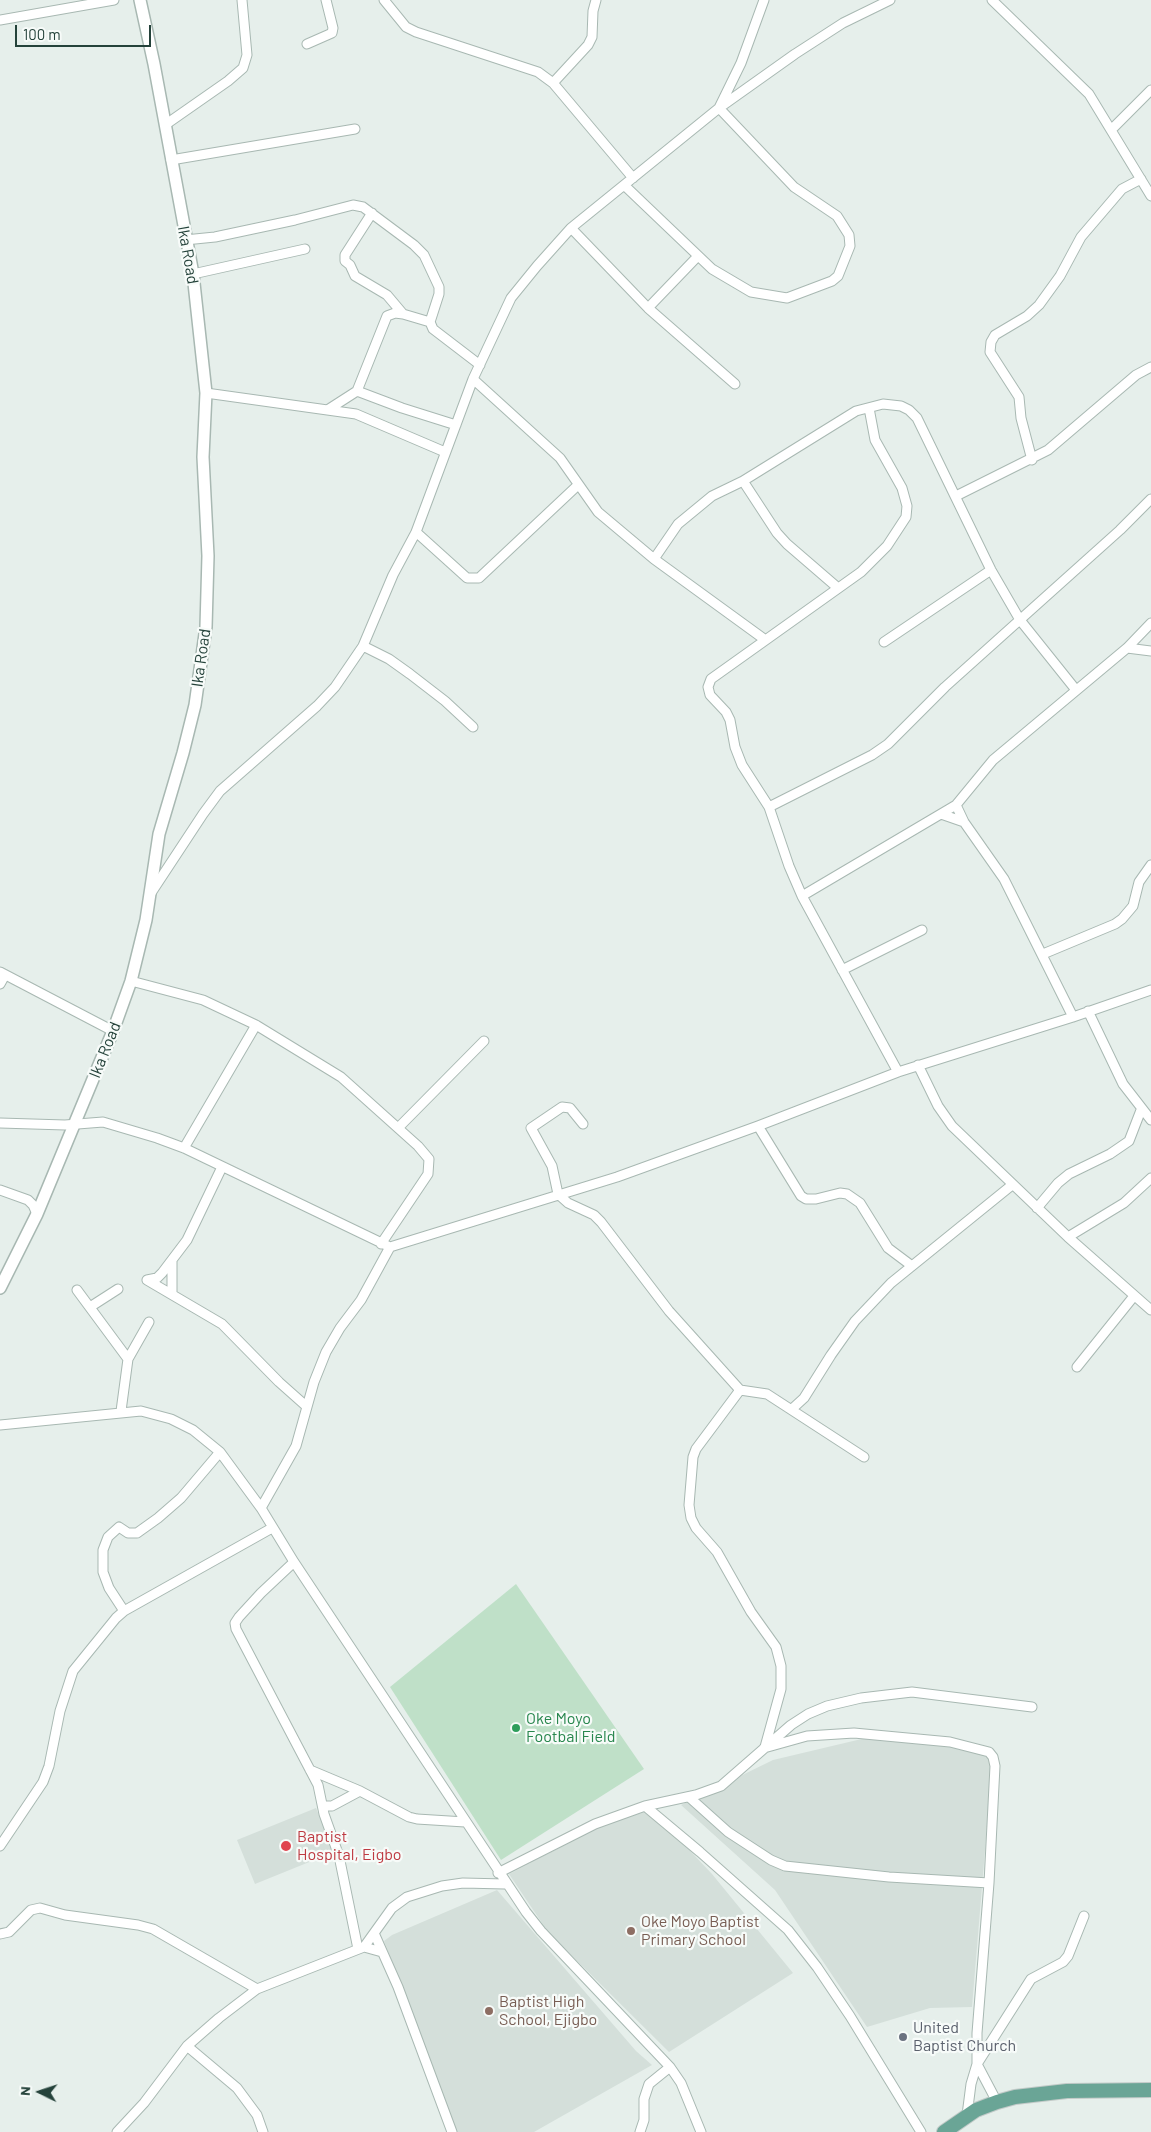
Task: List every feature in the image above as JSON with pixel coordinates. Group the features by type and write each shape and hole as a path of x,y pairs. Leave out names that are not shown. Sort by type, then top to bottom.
{"main road":[{"path":"944,2132 967,2115 997,2102 1039,2093 1151,2090"}],"street":[{"path":"0,20 114,0"},
{"name":"Ika Road","path":"0,1288 10,1272 37,1214 113,1031 131,981 146,920 159,834 195,706 206,627 208,556 203,457 206,393 192,274 140,0"},
{"path":"165,125 228,81 243,68 247,55 242,0"},
{"path":"307,44 332,33 326,0"},
{"path":"384,0 406,27 416,32 538,72 553,83 633,178"},
{"path":"553,83 588,45 592,37 593,11 596,0"},
{"path":"719,108 741,63 764,0"},
{"path":"148,898 203,814 220,792 317,706 335,687 363,646 394,575 416,532 473,379 511,298 537,266 571,228 719,108 795,54 843,23 890,0"},
{"path":"992,0 1088,94 1142,178 1151,196"},
{"path":"1111,130 1151,90"},
{"path":"624,185 712,269 751,292 787,298 832,281 838,276 850,246 849,235 836,216 794,186 719,108"},
{"path":"171,160 355,129"},
{"path":"1032,460 1021,418 1019,397 990,352 991,342 995,336 1027,316 1039,305 1060,276 1080,237 1122,189 1142,178"},
{"path":"185,240 215,237 290,222 353,205 363,207 414,245 424,255 438,287 439,294 430,322 433,329 480,365"},
{"path":"372,213 346,255 345,261 350,265 355,276 387,295 403,314"},
{"path":"571,228 648,308 735,384"},
{"path":"192,274 305,249"},
{"path":"648,308 698,256"},
{"path":"329,409 357,392 387,316 394,313 403,314 430,322"},
{"path":"956,496 1032,460 1048,450 1136,375 1151,367"},
{"path":"473,379 560,458 598,512 654,558 764,639"},
{"path":"357,392 456,425"},
{"path":"206,393 329,409 363,416 387,429 445,452"},
{"path":"654,558 683,520 712,496 744,481 843,417 856,411 884,404 901,406 909,410 917,418 991,570 1020,620 1076,690"},
{"path":"869,408 875,440 902,488 907,506 906,517 887,546 861,572 764,639 711,679 708,687 710,695 726,712 730,720 735,747 742,765 769,807 788,866 802,896 898,1072"},
{"path":"744,481 768,520 787,544 838,588"},
{"path":"416,532 467,578 479,578 578,485"},
{"path":"769,807 888,744 945,687 1151,500"},
{"path":"884,642 991,570"},
{"path":"802,896 956,805 993,760 1127,648 1151,623"},
{"path":"363,646 389,659 410,674 445,701 473,728"},
{"path":"1127,648 1151,651"},
{"path":"956,805 964,822 995,864 1043,954 1072,1017"},
{"path":"941,814 964,822"},
{"path":"1043,954 1115,924 1122,919 1133,906 1138,882 1151,865"},
{"path":"842,970 922,930"},
{"path":"0,984 2,973 113,1031"},
{"path":"131,981 203,1000 256,1025 341,1077 398,1128 429,1159 428,1174 381,1244"},
{"path":"0,1123 57,1125 102,1122 157,1138 184,1148 390,1247 410,1243 558,1194 617,1177 758,1126 898,1072 1151,990"},
{"path":"1088,1011 1123,1084 1141,1110 1151,1120"},
{"path":"184,1148 256,1025"},
{"path":"398,1128 484,1041"},
{"path":"918,1065 938,1106 952,1126 1068,1237 1151,1310"},
{"path":"583,1124 570,1108 562,1107 532,1128 552,1166 558,1194 568,1203 594,1216 601,1222 669,1311 740,1390 767,1394 864,1458"},
{"path":"1037,1208 1058,1183 1069,1174 1110,1154 1129,1141 1141,1110"},
{"path":"758,1126 801,1196 806,1199 816,1199 840,1193 847,1194 860,1203 888,1248 912,1266"},
{"path":"222,1166 187,1240 157,1278 147,1280 222,1324 279,1382 306,1406"},
{"path":"1068,1237 1124,1203 1151,1178"},
{"path":"792,1409 804,1398 855,1321 891,1283 1012,1185"},
{"path":"0,1190 28,1200 33,1205 37,1214"},
{"path":"261,1508 296,1446 306,1406 326,1352 340,1328 361,1300 381,1267 390,1247"},
{"path":"172,1260 172,1294"},
{"path":"90,1308 118,1289"},
{"path":"77,1290 128,1359"},
{"path":"1077,1367 1134,1296"},
{"path":"122,1412 128,1359 149,1322"},
{"path":"740,1390 696,1449 693,1457 689,1505 691,1518 696,1528 718,1552 751,1612 776,1647 781,1666 781,1689 764,1748"},
{"path":"0,1425 141,1411 171,1419 193,1430 220,1452 261,1508 294,1562 505,1884 541,1931 670,2067 681,2083 702,2132"},
{"path":"124,1612 109,1588 103,1572 103,1550 108,1537 119,1527 128,1533 137,1533 158,1518 181,1498 220,1452"},
{"path":"0,1846 43,1782 49,1766 60,1711 73,1671 116,1618 272,1528"},
{"path":"294,1562 239,1617 235,1623 236,1629 318,1785 325,1819 339,1856 361,1948"},
{"path":"498,1873 595,1824 645,1806 689,1797 720,1786 791,1725 808,1714 827,1706 878,1695 912,1692 1032,1707"},
{"path":"764,1748 807,1736 854,1733 950,1742 989,1752 995,1766 989,1883 977,2033 977,2064 997,2102"},
{"path":"310,1770 360,1791 417,1819 465,1822"},
{"path":"323,1806 332,1806 360,1791"},
{"path":"689,1797 728,1832 771,1860 785,1866 889,1877 989,1883"},
{"path":"645,1806 788,1930 817,1967 850,2016 921,2132"},
{"path":"117,2132 144,2103 187,2046 218,2018 258,1989 361,1948 392,1908 407,1897 442,1886 456,1884 505,1884"},
{"path":"0,1934 9,1932 31,1910 40,1908 65,1915 138,1924 153,1929 258,1989"},
{"path":"967,2115 971,2084 977,2064 1031,1979 1063,1962 1068,1956 1084,1916"},
{"path":"374,1933 398,1987 452,2132"},
{"path":"361,1948 382,1952"},
{"path":"187,2046 237,2088 257,2115 263,2132"},
{"path":"640,2132 644,2120 644,2099 649,2084 670,2067"}],"shaded area":[{"path":"870,1737 962,1746 989,1757 992,1766 972,2007 930,2008 867,2027 775,1890 681,1805 773,1760"},
{"name":"Baptist Hospital, Eigbo","path":"316,1808 334,1852 255,1884 237,1840"},
{"path":"645,1812 678,1838 712,1874 793,1973 669,2052 548,1932 509,1874 605,1824"},
{"path":"497,1890 636,2051 652,2065 534,2132 457,2132 384,1941 392,1935"}],"green space":[{"name":"Oke Moyo Footbal Field","path":"516,1584 644,1769 501,1860 390,1687"}],"place":[{"name":"Oke Moyo Footbal Field","path":"516,1728"},
{"name":"Baptist Hospital, Eigbo","path":"286,1846"},
{"name":"Oke Moyo Baptist Primary School","path":"631,1931"},
{"name":"Baptist High School, Ejigbo","path":"489,2011"},
{"name":"United Baptist Church","path":"903,2037"}]}
